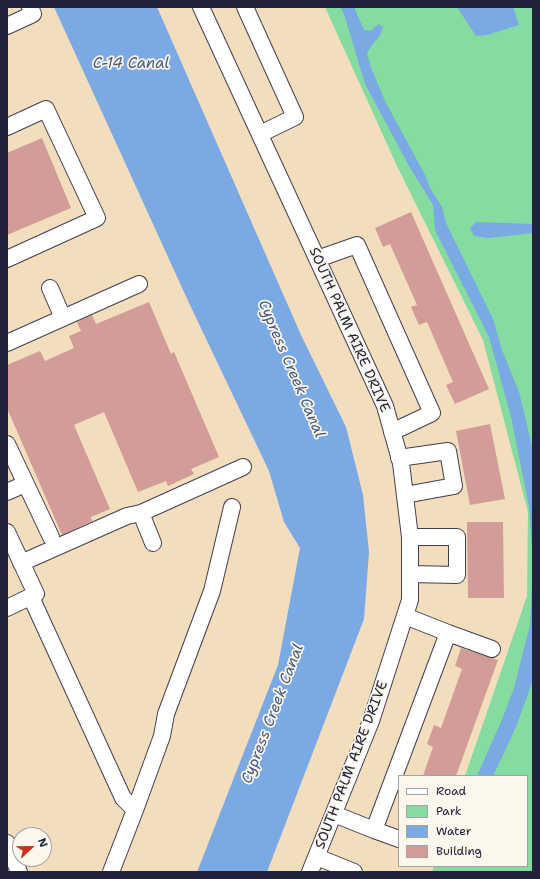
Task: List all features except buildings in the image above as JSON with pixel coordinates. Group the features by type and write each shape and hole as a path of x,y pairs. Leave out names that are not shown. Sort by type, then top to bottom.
{"street":[{"path":"7,26 33,14 30,7"},
{"name":"SOUTH PALM AIRE DRIVE","path":"201,7 385,406 399,458 405,495 410,537 410,600 371,722 310,872"},
{"path":"245,7 295,117 260,134"},
{"path":"7,127 46,109 97,218 7,259"},
{"path":"317,259 357,245 432,413 392,432"},
{"path":"7,343 139,284"},
{"path":"50,288 63,318"},
{"path":"7,444 51,537"},
{"path":"399,458 448,451 454,486 405,495"},
{"path":"22,563 127,516 141,513 243,467"},
{"path":"7,492 25,484"},
{"path":"111,872 162,736 166,714 212,591 232,507"},
{"path":"141,513 153,543"},
{"path":"7,532 22,563 33,596 123,798 135,810"},
{"path":"410,537 457,537 457,575 410,574"},
{"path":"7,608 33,596"},
{"path":"405,616 492,649"},
{"path":"374,830 448,633"},
{"path":"334,814 398,839"},
{"path":"7,843 19,872"},
{"path":"316,857 354,872"}],"green space":[{"path":"325,7 533,7 533,872 432,872 434,867 528,867 528,775 465,775 527,596 528,512 483,340 397,166"}],"water":[{"name":"C-14 Canal","path":"54,7 157,7 301,335 346,427 363,495 369,552 364,619 267,872 197,872 278,665 300,548 284,522 269,471 189,303"},
{"path":"340,7 354,7 364,30 371,31 378,24 383,27 379,37 367,53 371,68 385,101 424,173 431,190 442,207 446,223 493,319 502,350 519,392 533,450 533,560 529,506 511,417 489,337 435,230 433,205 409,166 365,84 344,14"},
{"path":"457,7 513,7 519,25 487,35 476,36"},
{"path":"476,222 533,224 533,233 488,238 474,236 470,228"},
{"path":"533,560 533,680 516,727 493,775 477,775 514,688 530,625"}],"water label":[{"name":"Cypress Creek Canal","path":"291,369"},
{"name":"Cypress Creek Canal","path":"273,714"}]}
